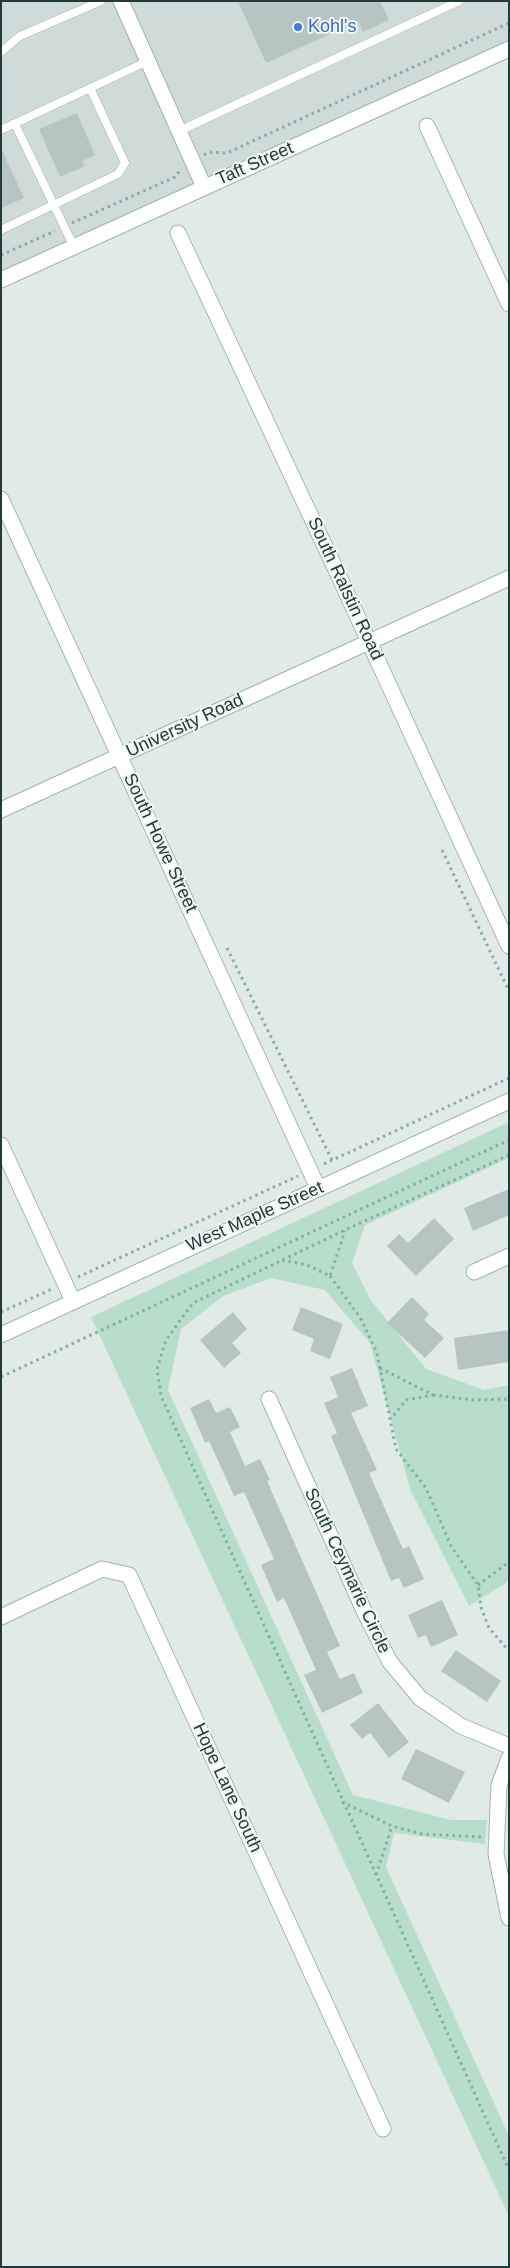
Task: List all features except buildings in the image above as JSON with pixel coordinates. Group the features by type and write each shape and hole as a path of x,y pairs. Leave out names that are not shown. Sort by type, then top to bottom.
{"street":[{"path":"121,1 204,187"},
{"name":"Taft Street","path":"1,280 509,49"},
{"path":"427,126 509,304"},
{"name":"South Ralstin Road","path":"178,233 509,946"},
{"name":"South Howe Street","path":"1,499 318,1188"},
{"name":"University Road","path":"1,810 509,578"},
{"name":"West Maple Street","path":"1,1335 509,1101"},
{"path":"1,1145 73,1301"},
{"path":"474,1272 509,1256"},
{"name":"South Ceymarie Circle","path":"269,1398 365,1613 390,1662 420,1698 461,1726 509,1746"},
{"name":"Hope Lane South","path":"1,1617 102,1569 129,1575 383,2129"},
{"path":"509,1758 499,1785 496,1854 509,1918"}],"lane":[{"path":"1,52 20,36 101,1"},
{"path":"179,131 459,1"},
{"path":"1,130 148,61"},
{"path":"1,230 118,174 125,163 90,88"},
{"path":"16,124 74,247"}],"path":[{"path":"1,255 175,177 185,165 209,152 226,153 509,23"},
{"path":"442,850 509,992"},
{"path":"227,948 332,1160"},
{"path":"1,1312 509,1078"},
{"path":"1,1377 509,1140"},
{"path":"509,1155 345,1230 193,1303 166,1340 157,1369 161,1396 509,2170"},
{"path":"330,1276 345,1230"},
{"path":"282,1260 308,1265 330,1276 361,1319 377,1353 396,1449 426,1488 450,1546 478,1585 482,1608 489,1628 509,1651"},
{"path":"380,1368 433,1395"},
{"path":"391,1419 406,1400 433,1395 474,1400 509,1400"},
{"path":"478,1585 509,1562"},
{"path":"342,1802 392,1826 422,1834 483,1837"},
{"path":"376,1876 392,1826"}],"shaded area":[{"path":"1,1 509,1 509,53 1,284"}],"green space":[{"path":"509,1122 509,1158 365,1225 352,1263 370,1299 426,1369 484,1390 509,1385 509,1581 469,1606 410,1489 370,1343 325,1290 271,1278 223,1296 181,1329 168,1390 353,1795 451,1820 487,1820 485,1844 394,1833 386,1867 509,2136 509,2216 91,1317"}],"place":[{"name":"Kohl's","path":"298,27"}]}
